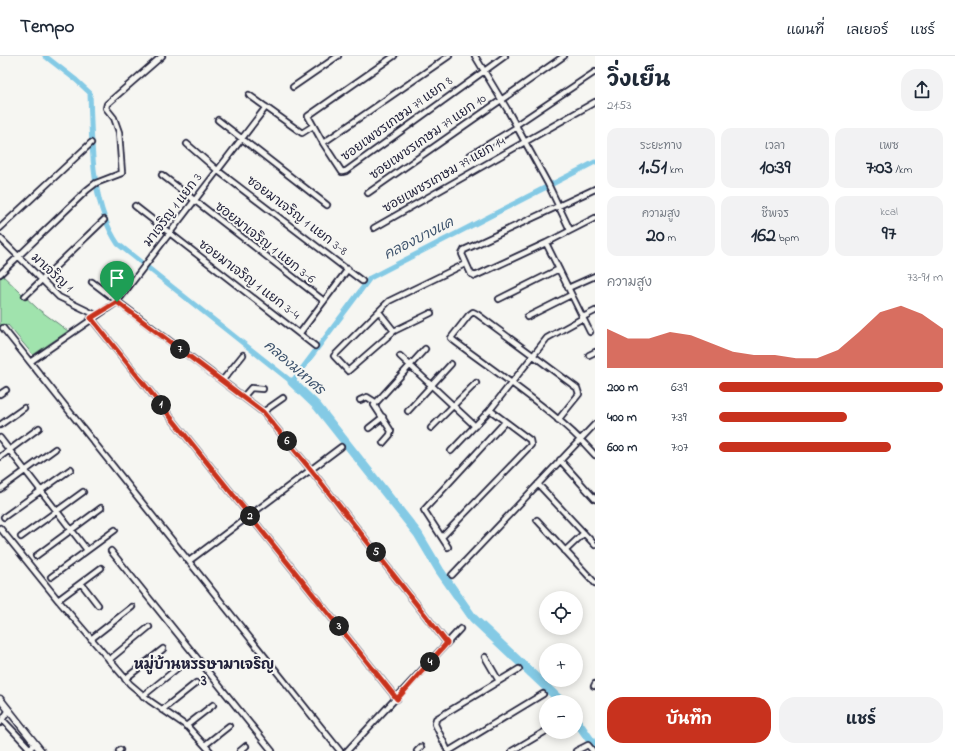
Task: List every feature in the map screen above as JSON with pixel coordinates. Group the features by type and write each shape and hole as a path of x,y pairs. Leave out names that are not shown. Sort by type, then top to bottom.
{"main road":[{"path":"1,702 41,751"}],"street":[{"path":"0,274 96,183 120,175 123,171 119,132 114,118 106,108 107,104 162,56"},
{"path":"293,87 338,56"},
{"path":"394,56 308,116 323,143 449,56"},
{"path":"475,56 517,126 548,184 570,230"},
{"name":"ซอยเพชรเกษม 79 แยก 8","path":"323,143 342,172 346,171 505,56"},
{"name":"ซอยเพชรเกษม 79 แยก 10","path":"368,193 564,56"},
{"path":"469,156 517,126 595,72"},
{"path":"248,95 302,133 313,126"},
{"name":"ซอยเพชรเกษม 79 แยก 14","path":"374,228 595,102"},
{"name":"มาเจริญ 1 แยก 3","path":"30,362 117,302 266,107"},
{"path":"218,120 328,205"},
{"path":"0,228 92,142"},
{"name":"ซอยมาเจริญ 1 แยก 3-8","path":"187,144 217,170 362,281"},
{"name":"ซอยมาเจริญ 1 แยก 3-6","path":"162,176 324,301"},
{"path":"595,189 463,252 465,264 472,276 546,243 595,218"},
{"name":"ซอยมาเจริญ 1 แยก 3-4","path":"135,206 315,346"},
{"path":"25,296 104,220"},
{"name":"มาเจริญ 1","path":"0,238 59,297 94,317"},
{"path":"546,243 590,332"},
{"path":"431,313 394,331 348,371 334,356 389,301 465,264"},
{"path":"300,333 348,269"},
{"path":"499,299 559,269"},
{"path":"568,288 595,276"},
{"path":"92,282 244,396 263,412 311,470 447,643"},
{"path":"527,317 571,295"},
{"path":"451,451 512,385 547,338 595,311"},
{"path":"378,312 394,331"},
{"path":"558,420 579,392 577,388 473,312 451,338 558,420 580,438 595,454"},
{"path":"94,317 397,699"},
{"path":"4,328 340,751"},
{"path":"383,443 391,433 383,417 374,406 375,402 425,349"},
{"path":"589,355 595,352"},
{"path":"222,381 243,355"},
{"path":"400,356 475,426"},
{"path":"408,411 451,364"},
{"path":"431,428 476,383"},
{"path":"244,396 254,388 263,389"},
{"path":"0,394 6,390"},
{"path":"360,400 367,397 375,402"},
{"path":"263,412 283,398"},
{"path":"0,425 24,408"},
{"path":"442,537 531,445 530,440 490,410"},
{"path":"369,428 383,417"},
{"path":"448,547 424,510 505,422"},
{"path":"452,575 580,438 595,424"},
{"path":"0,457 39,428"},
{"path":"0,438 24,471 72,529 87,550"},
{"path":"189,561 342,447"},
{"path":"0,489 55,449"},
{"path":"560,460 595,499"},
{"path":"4,517 70,469"},
{"path":"538,484 595,545"},
{"path":"21,537 56,510 83,492"},
{"path":"36,556 101,508"},
{"path":"537,520 595,583"},
{"path":"0,528 91,640 125,679 143,696 186,726 210,751"},
{"path":"51,577 115,530"},
{"path":"565,551 584,533"},
{"path":"111,551 272,751"},
{"path":"58,600 101,568"},
{"path":"81,583 98,605"},
{"path":"91,640 132,607"},
{"path":"109,660 149,628"},
{"path":"347,751 397,699 460,629"},
{"path":"125,679 163,649"},
{"path":"485,657 499,681"},
{"path":"143,696 180,666"},
{"path":"519,669 436,719 435,724 448,751 543,694"},
{"path":"162,710 196,683"},
{"path":"186,726 213,705"},
{"path":"9,710 1,722 29,750 35,744"},
{"path":"205,745 229,726"},
{"path":"512,751 539,735"},
{"path":"576,751 588,745 593,751"},
{"path":"240,751 246,746"}],"green space":[{"path":"0,273 38,309 68,331 33,355 8,325 0,330"}],"waterway":[{"name":"คลองมหาศร","path":"45,56 90,93 92,152 97,191 109,228 118,244 292,382 370,278 595,162"},
{"name":"คลองมหาศร","path":"292,382 317,406 418,534 440,571 473,618 555,695"},
{"name":"คลองมหาศร","path":"583,730 595,747"}],"district":[{"name":"หมู่บ้านหรรษามาเจริญ 3","path":"204,674"}],"route":[{"path":"117,302 244,396 270,419 447,643 397,699 91,318 117,302"}],"water label":[{"name":"คลองบางแค","path":"419,239"}]}
